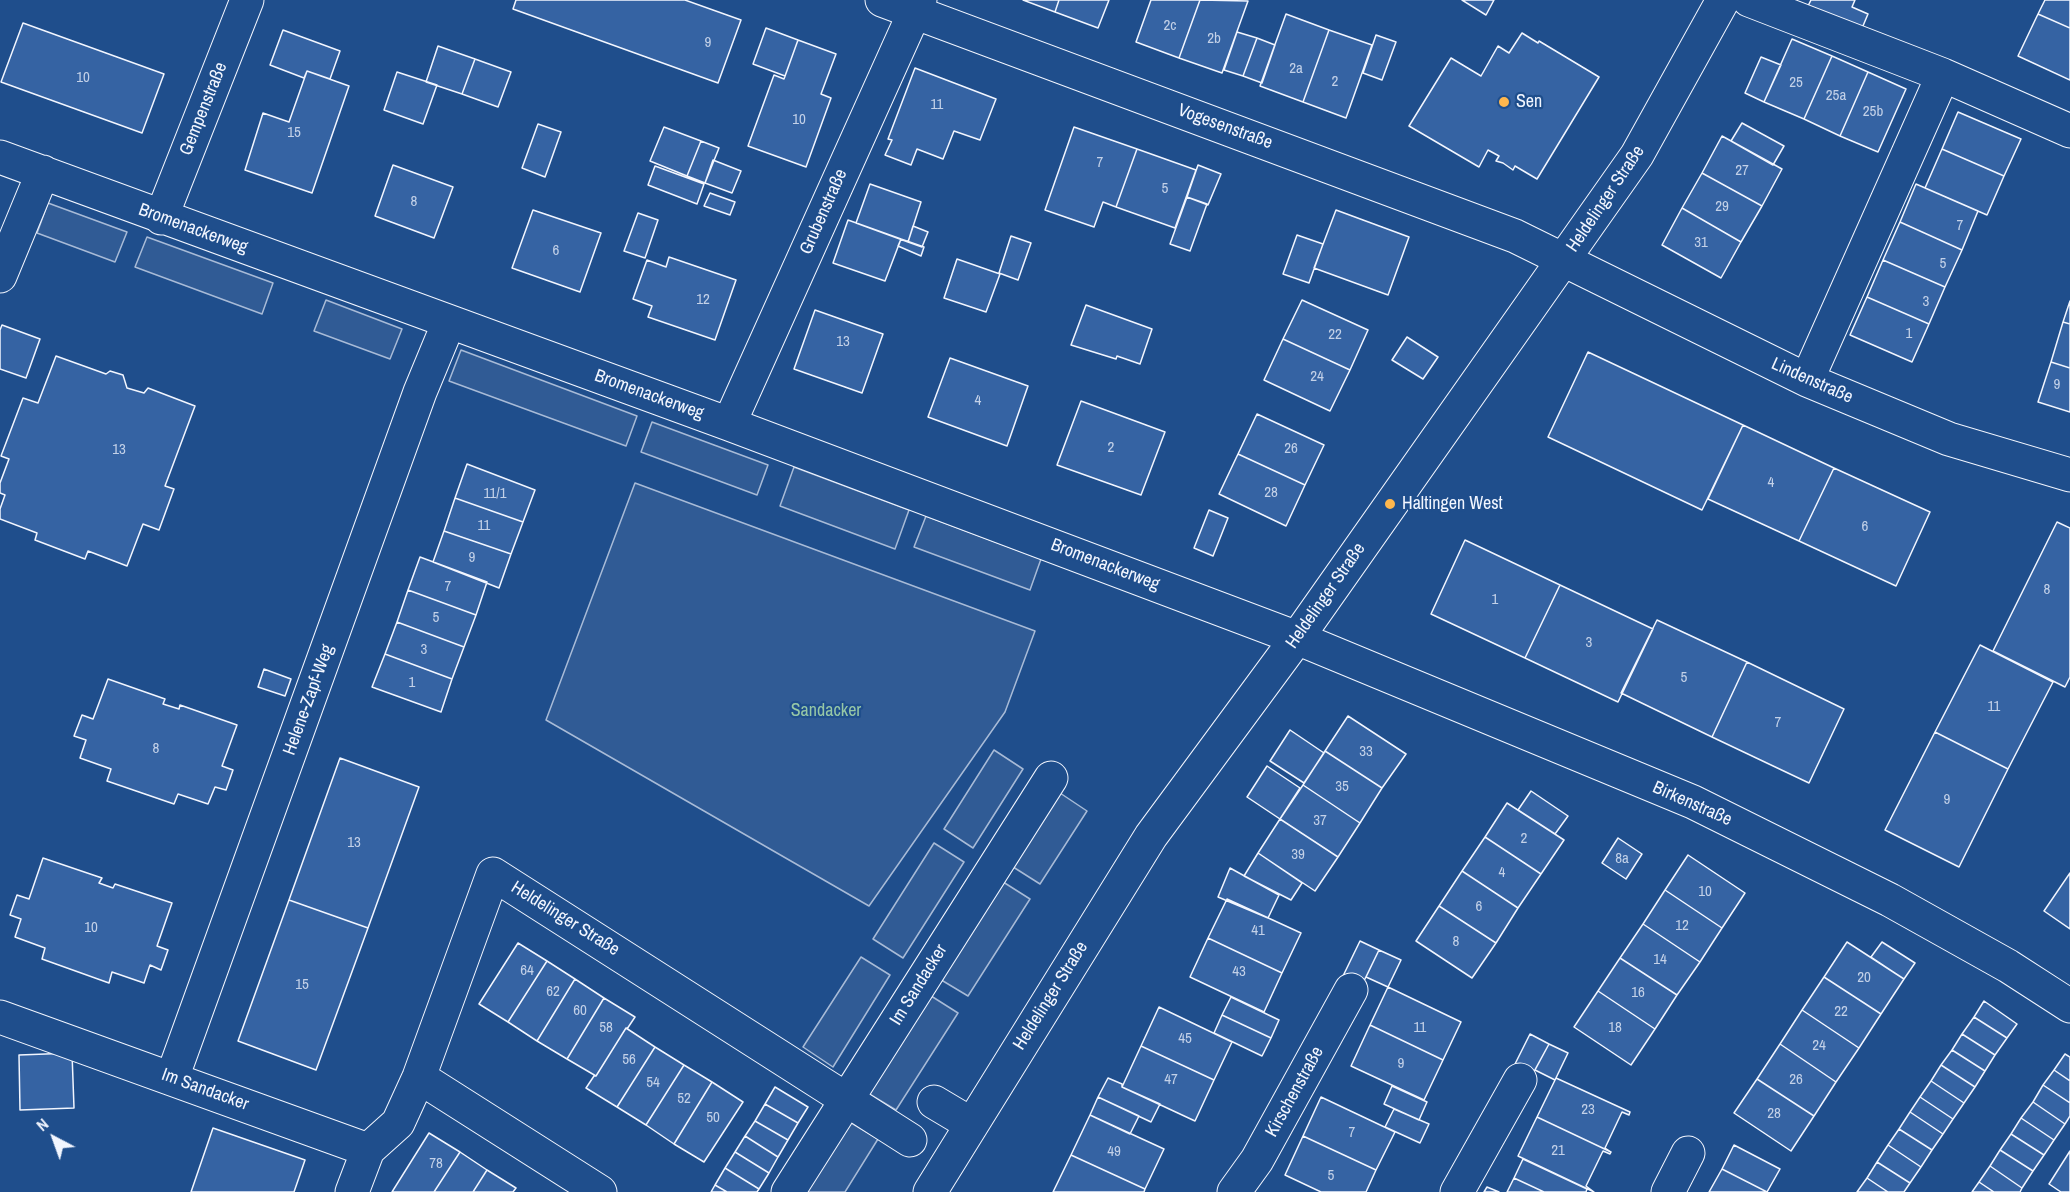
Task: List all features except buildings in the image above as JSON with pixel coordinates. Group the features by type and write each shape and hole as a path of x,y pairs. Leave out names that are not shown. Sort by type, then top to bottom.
{"street":[{"name":"Gempenstraße","path":"161,218 248,0"},
{"name":"Vogesenstraße","path":"882,0 917,6 1515,236 1564,261"},
{"name":"Heldelinger Straße","path":"930,1192 1151,836 1297,638 1637,155 1723,0"},
{"path":"1749,0 1943,75 2070,131"},
{"name":"Grubenstraße","path":"729,424 917,6"},
{"path":"1807,380 1943,75"},
{"name":"Bromenackerweg","path":"0,158 729,424 1297,638"},
{"path":"0,276 43,172"},
{"name":"Lindenstraße","path":"1564,261 1807,380 1949,439 2070,475"},
{"name":"Helene-Zapf-Weg","path":"172,1078 412,414 449,322"},
{"name":"Birkenstraße","path":"1297,638 1693,802 1890,900 2008,966 2070,1006"},
{"name":"Im Sandacker","path":"788,1192 1051,778"},
{"name":"Heldelinger Straße","path":"368,1150 398,1123 419,1077 493,874 910,1140"},
{"name":"Kirschenstraße","path":"1234,1192 1257,1160 1351,990"},
{"name":"Im Sandacker","path":"0,1017 368,1150"},
{"path":"419,1077 600,1192"},
{"path":"1456,1192 1520,1080"},
{"path":"934,1102 971,1124"},
{"path":"352,1192 368,1150"},
{"path":"1668,1192 1688,1153"}],"shaded area":[{"path":"48,203 127,232 115,262 37,233"},
{"path":"147,237 273,283 262,314 135,267"},
{"path":"326,300 402,329 390,359 314,331"},
{"path":"461,350 637,416 626,446 449,381"},
{"path":"652,422 768,465 757,495 641,452"},
{"path":"794,467 909,510 895,549 780,506"},
{"name":"Sandacker","path":"635,483 1035,631 1005,712 869,906 546,720"},
{"path":"926,516 1041,559 1030,590 914,547"},
{"path":"994,750 1023,769 973,848 944,829"},
{"path":"1057,791 1087,811 1040,884 1010,865"},
{"path":"934,843 964,862 903,958 873,939"},
{"path":"1000,880 1030,899 968,996 938,978"},
{"path":"861,957 890,975 833,1067 803,1047"},
{"path":"928,994 958,1013 896,1110 866,1092"},
{"path":"848,1121 878,1139 845,1192 803,1192"}],"place":[{"name":"Sen","path":"1504,102"},
{"name":"Haltingen West","path":"1390,504"}]}
